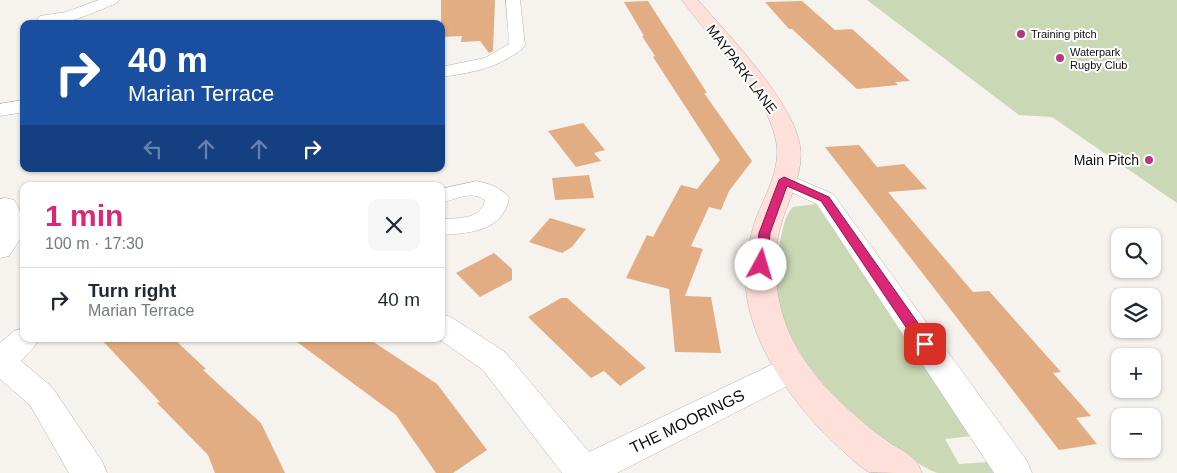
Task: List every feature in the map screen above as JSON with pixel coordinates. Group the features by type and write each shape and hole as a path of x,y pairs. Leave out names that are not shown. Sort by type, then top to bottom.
{"street":[{"path":"45,19 69,16 112,0"},
{"path":"445,71 475,67 506,56 517,46 514,0"},
{"name":"MAYPARK LANE","path":"690,0 759,87 781,122 788,141 789,152 784,180 765,233 761,276 769,322 790,370 825,411 851,436 881,460 902,473"},
{"path":"0,110 20,107"},
{"path":"784,180 825,199 1014,473"},
{"path":"445,195 470,188 483,188 497,198 497,206 485,220 477,224 445,227"},
{"path":"6,206 12,238"},
{"name":"THE MOORINGS","path":"445,328 494,361 583,473 790,370"},
{"path":"21,342 0,361 40,396 89,473"}],"green space":[{"name":"Waterpark Rugby Club","path":"867,0 1177,0 1177,203 1052,117 1019,115"},
{"path":"816,204 972,436 945,439 959,464 988,462 996,473 938,473 921,465 869,427 823,384 804,359 789,332 779,304 776,274 780,242 784,223 788,215 793,207"}],"building":[{"path":"441,0 495,0 493,51 489,53 480,41 461,42 462,36 445,37 445,20 441,20"},
{"path":"648,1 707,93 704,93 752,161 729,191 721,210 709,207 691,246 703,249 685,296 711,297 721,353 675,352 669,289 626,278 647,235 653,237 681,185 697,189 720,160 653,57 655,56 624,2"},
{"path":"802,1 835,30 852,29 910,81 895,82 898,85 857,89 792,29 789,29 765,2"},
{"path":"583,123 605,150 594,153 601,161 576,167 548,131"},
{"path":"859,145 877,167 904,164 927,189 888,192 973,292 989,291 1061,372 1053,373 1091,416 1076,418 1097,444 1059,450 825,147"},
{"path":"589,175 594,198 555,200 552,178"},
{"path":"550,218 586,229 572,247 562,253 529,242"},
{"path":"494,253 512,269 512,280 480,297 456,273"},
{"path":"561,298 567,298 646,368 620,386 604,371 591,378 528,317"},
{"path":"104,342 177,342 206,369 203,370 261,423 285,473 215,473 208,455 157,403 160,402"},
{"path":"297,342 374,342 437,384 487,450 453,473 436,473 396,415"}],"place":[{"name":"Training pitch","path":"1021,34"},
{"name":"Waterpark Rugby Club","path":"1060,58"},
{"name":"Main Pitch","path":"1149,160"}],"route":[{"path":"761,265 765,233 784,180 825,199 925,344"}]}
